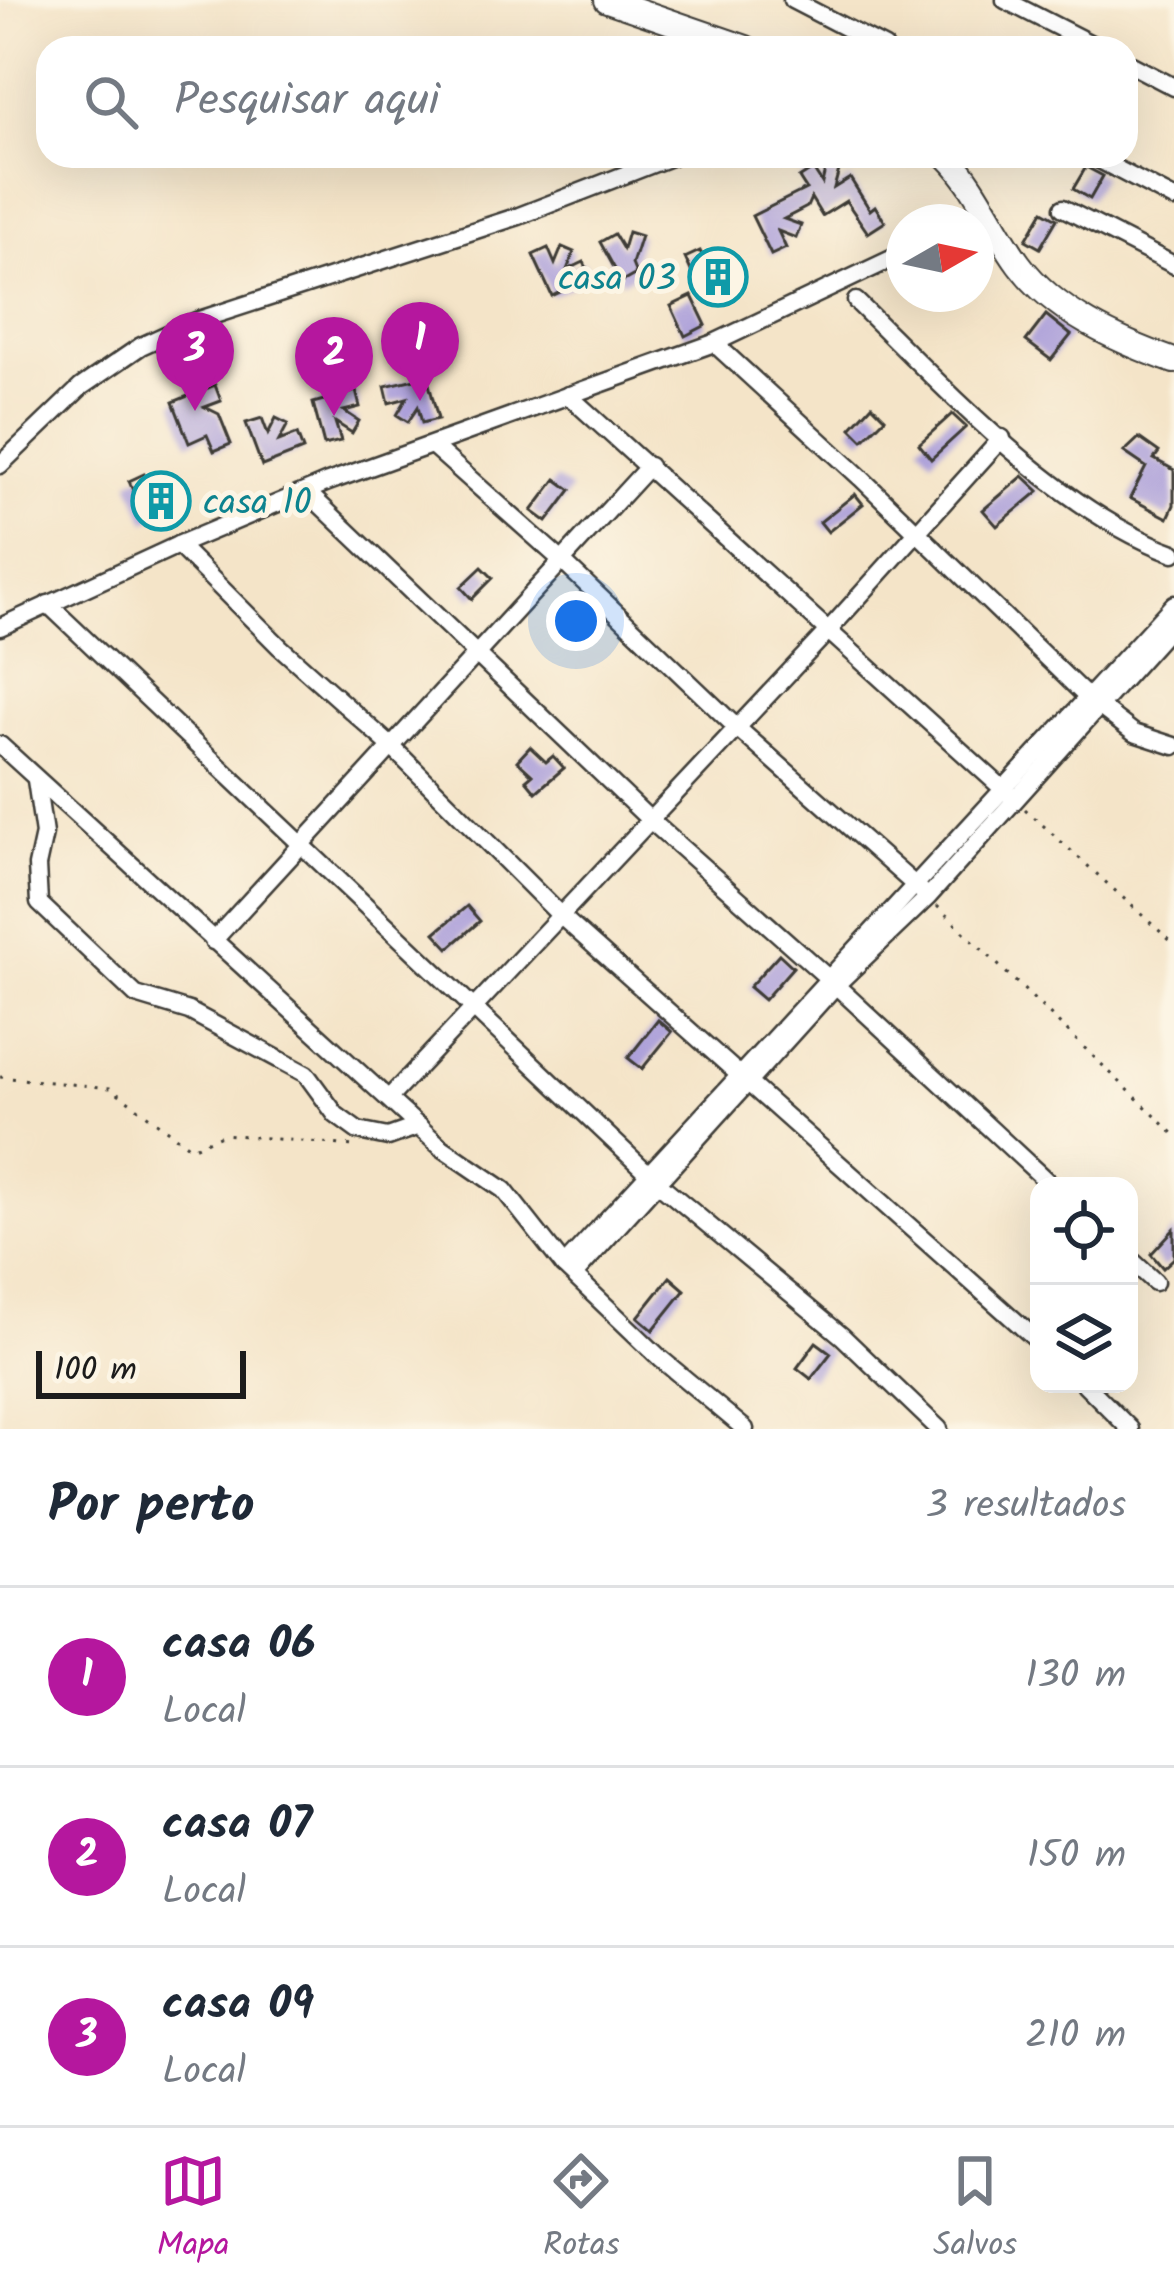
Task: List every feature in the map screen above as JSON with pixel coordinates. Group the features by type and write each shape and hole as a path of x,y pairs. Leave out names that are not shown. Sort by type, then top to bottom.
{"main road":[{"path":"607,0 711,36"},
{"path":"954,168 973,204"},
{"path":"994,235 1049,296 1107,332 1174,361"}],"street":[{"path":"792,0 862,36"},
{"path":"1005,0 1076,36"},
{"path":"1138,68 1174,87"},
{"path":"0,465 81,387 141,346 196,321 519,216 642,168"},
{"path":"1115,168 1174,199"},
{"path":"1064,208 1174,266"},
{"path":"0,627 307,492 714,343 886,262"},
{"path":"856,301 1059,488 1103,518 1174,553"},
{"path":"714,343 1093,702 1134,733 1174,746"},
{"path":"568,395 1009,795"},
{"path":"390,1097 827,632 1002,438"},
{"path":"433,446 735,726 922,891"},
{"path":"213,941 649,466"},
{"path":"307,492 649,819 1042,1177"},
{"path":"178,545 280,647 391,746 561,916 1030,1334"},
{"path":"48,604 653,1178 826,1322 939,1429"},
{"path":"569,1270 832,982 922,891 1093,702 1174,604"},
{"path":"1093,702 1174,623"},
{"path":"0,746 441,1147 504,1190 569,1270 662,1359 745,1429"},
{"path":"36,780 44,834 37,866 39,903 136,995 189,1011 306,1074 336,1115 358,1131 388,1137 419,1126"},
{"path":"1138,1266 1155,1282"},
{"path":"1094,1393 1130,1429"}],"path":[{"path":"1009,795 1174,944"},
{"path":"922,891 1174,1135"},
{"path":"0,1077 111,1088 190,1148 224,1134 364,1147 388,1137"}],"building":[{"path":"826,168 839,170 834,188 850,178 870,210 875,206 885,222 868,233 846,201 822,216 811,198 807,207 784,219 801,225 796,238 778,231 786,248 771,255 752,216 806,189 799,178 813,169 822,183"},
{"path":"1085,168 1103,176 1090,199 1073,189"},
{"path":"1043,211 1057,219 1040,248 1026,240"},
{"path":"628,232 641,236 632,264 636,274 622,282 600,242 614,234 623,249"},
{"path":"562,247 574,252 567,270 584,262 591,277 552,296 533,255 548,248 555,264"},
{"name":"casa 03","path":"715,250 727,255 720,273 737,266 744,281 704,299 685,258 700,251 708,267"},
{"path":"692,296 706,325 685,336 671,306"},
{"path":"1046,315 1071,335 1051,360 1026,341"},
{"path":"427,376 438,419 422,423 418,407 408,422 397,415 407,398 389,403 385,386"},
{"path":"215,385 221,401 205,407 219,414 231,444 214,451 207,435 189,443 173,402"},
{"path":"356,391 360,407 344,411 359,421 352,433 335,422 341,441 324,445 313,403"},
{"path":"872,405 885,418 863,440 851,428"},
{"path":"952,414 966,427 931,459 919,444"},
{"path":"262,418 268,434 276,418 288,424 279,441 297,434 303,450 262,466 246,423"},
{"path":"1139,438 1159,452 1154,459 1174,470 1174,505 1168,518 1130,498 1146,467 1124,452"},
{"name":"casa 10","path":"158,473 170,479 162,497 180,489 186,505 146,522 129,481 144,474 150,490"},
{"path":"1023,476 1039,491 997,526 983,510"},
{"path":"556,479 571,490 547,522 532,511"},
{"path":"855,494 863,504 828,532 820,522"},
{"path":"482,567 493,578 472,599 461,587"},
{"path":"530,747 546,762 553,756 564,768 536,792 526,780 532,775 517,761"},
{"path":"467,906 480,921 449,948 435,933"},
{"path":"779,954 793,967 764,1000 749,987"},
{"path":"658,1020 672,1032 642,1069 628,1058"},
{"path":"1174,1229 1174,1258 1163,1268 1151,1254"},
{"path":"670,1277 685,1290 653,1330 638,1317"},
{"path":"816,1342 831,1353 811,1379 797,1368"}],"place":[{"name":"casa 03","path":"718,277"},
{"name":"casa 06","path":"420,401"},
{"name":"casa 09","path":"195,411"},
{"name":"casa 07","path":"334,416"},
{"name":"casa 10","path":"161,501"}]}
